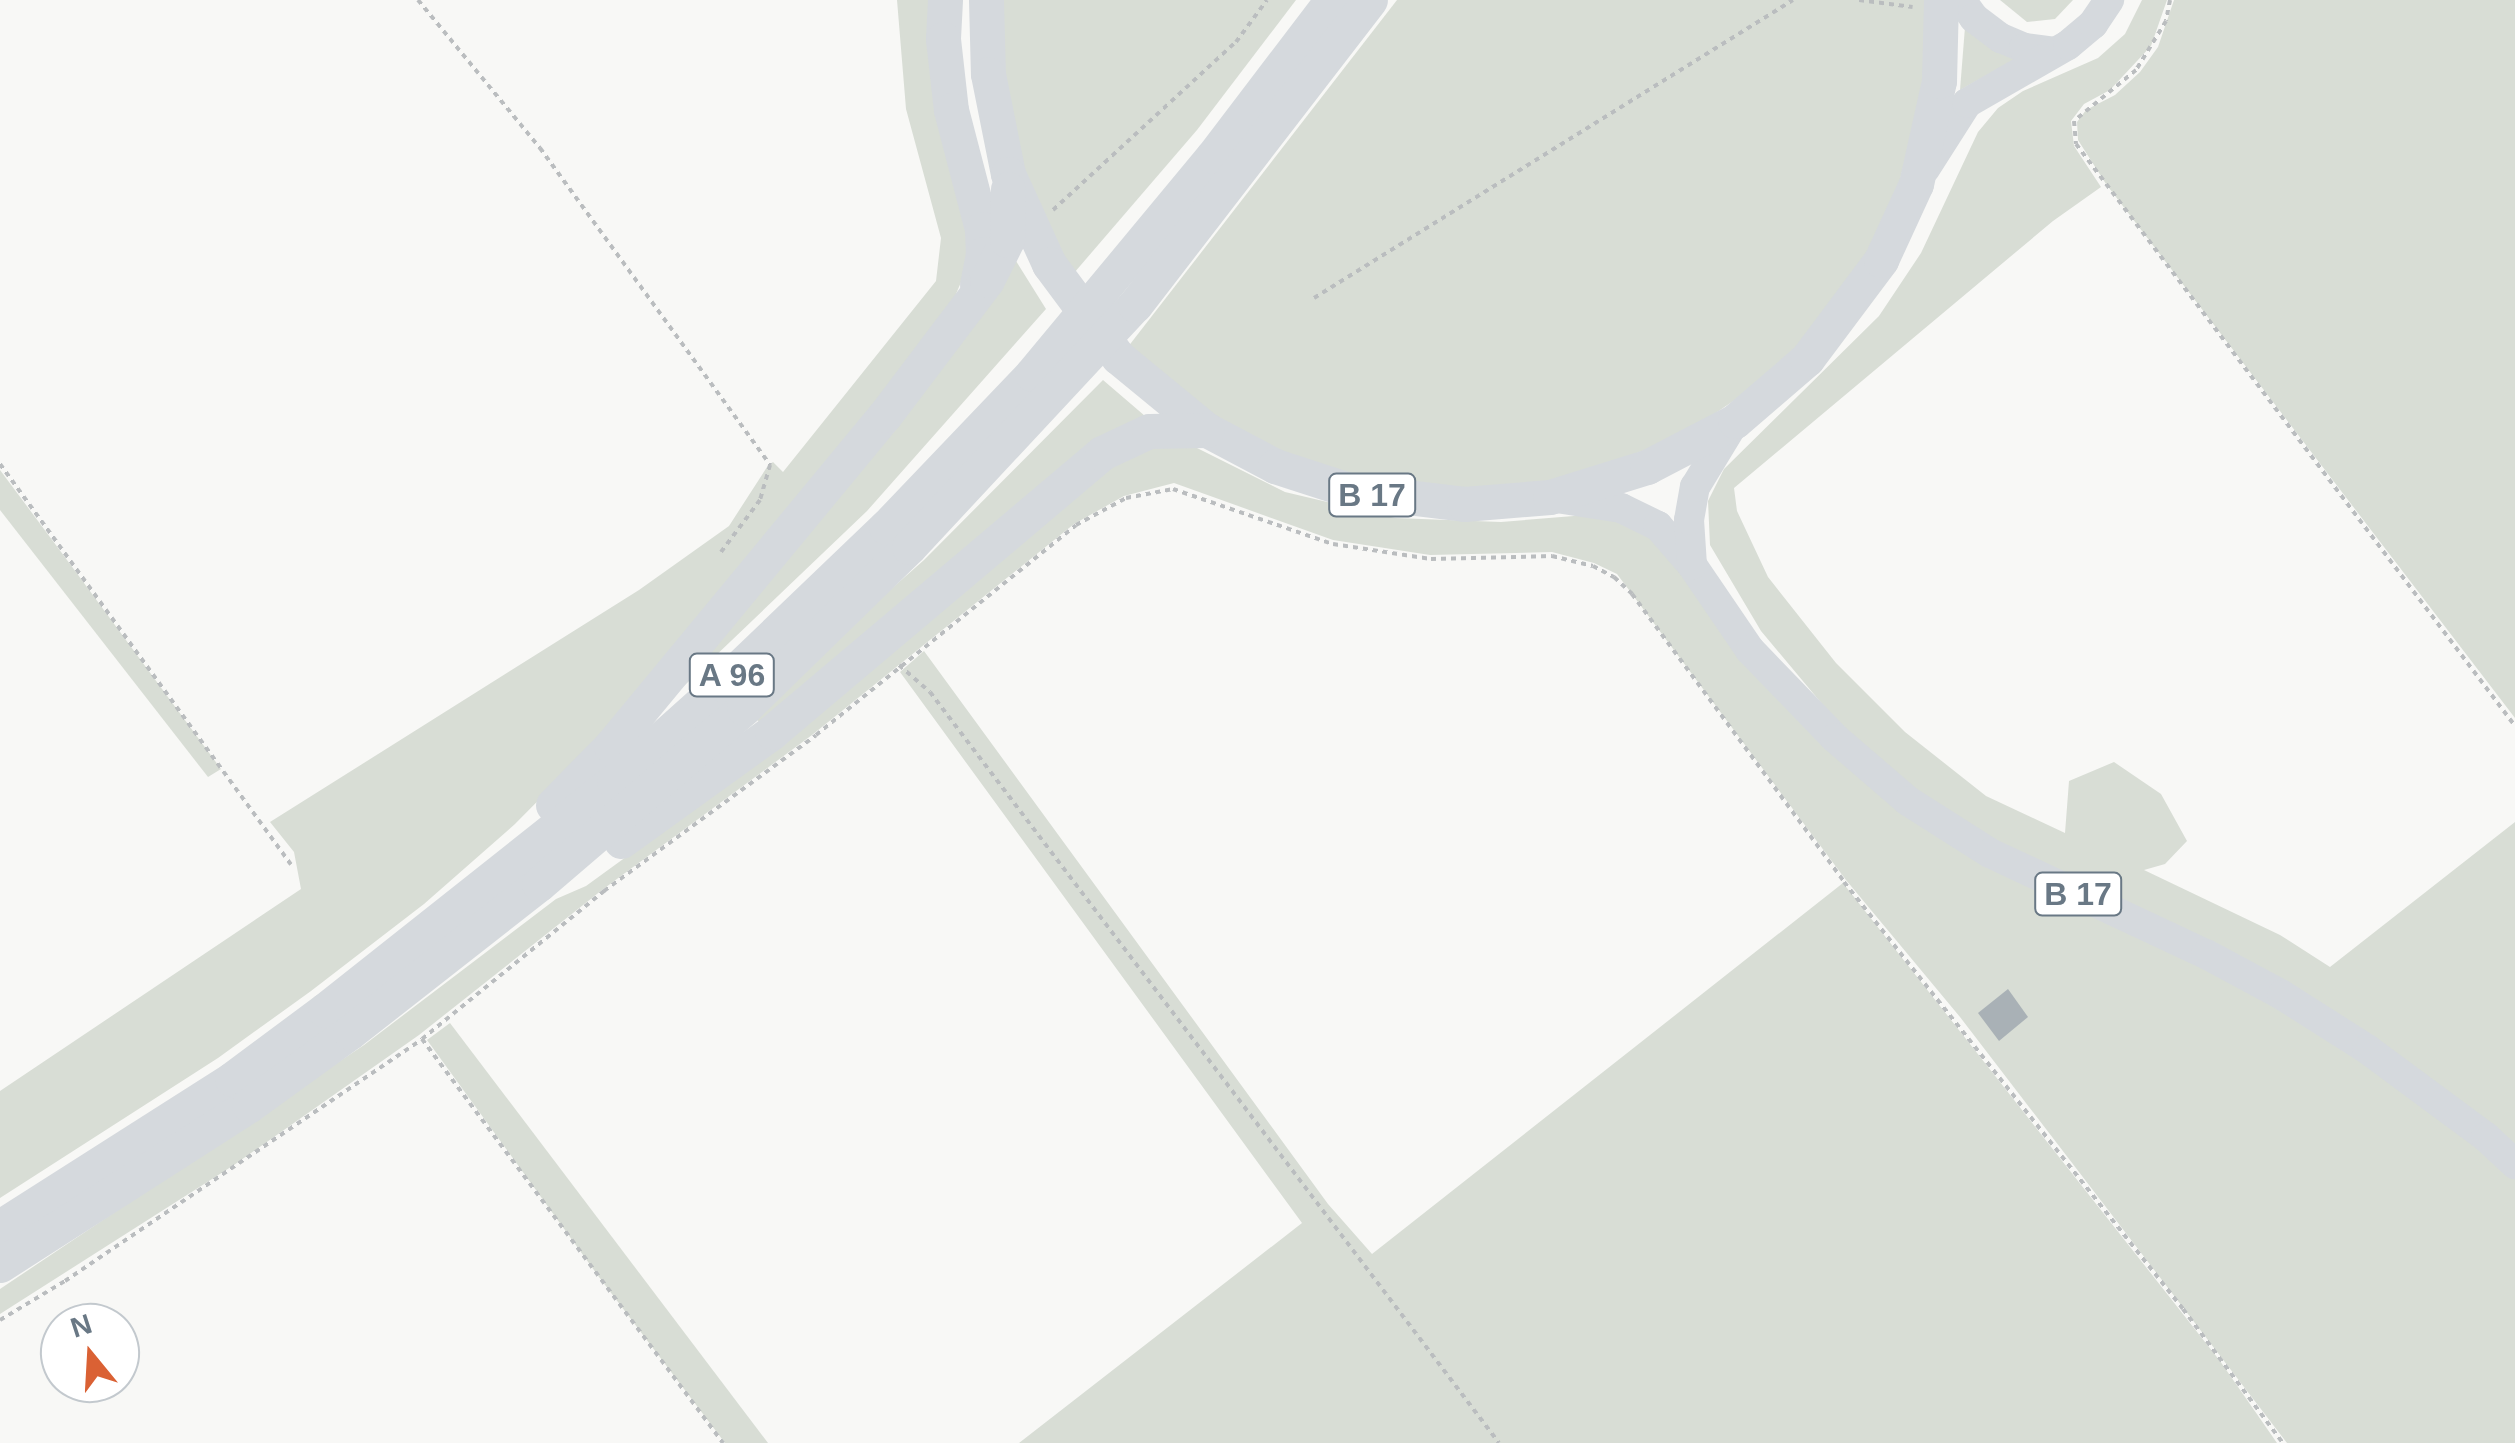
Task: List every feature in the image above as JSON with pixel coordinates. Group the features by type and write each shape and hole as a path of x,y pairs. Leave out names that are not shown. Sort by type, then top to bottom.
{"highway":[{"path":"945,0 949,94 982,229 980,275 969,304"},
{"name":"B 17","path":"986,0 988,74 1008,174 1031,230 1069,297 1105,342 1146,383 1207,430 1275,466 1387,498 1464,504 1550,496 1647,467 1734,420 1776,388 1834,328 1881,260 1916,184 1940,81 1948,3"},
{"name":"A 96","path":"0,1264 249,1105 538,884 744,708 909,547 1042,385 1118,273 1332,0"},
{"name":"A 96","path":"0,1227 232,1079 406,948 614,781 886,527 1135,305 1370,0"},
{"path":"406,948 435,908 524,834 611,746 886,415 1004,253 1008,174"},
{"path":"538,884 596,858 772,732 1102,452 1149,431 1207,430"}],"main road":[{"path":"1916,184 1967,102 2055,52 2093,24 2108,0"},
{"path":"1948,3 2001,38 2024,48 2055,52"},
{"name":"B 17","path":"1692,565 1689,520 1695,487 1734,420"},
{"name":"B 17","path":"1550,496 1638,514 1658,526 1692,565 1750,650 1835,738 1908,801 1990,853 2206,954 2282,996 2367,1049 2486,1137 2515,1164"}],"path":[{"path":"418,0 540,148 770,465 760,500 721,552"},
{"path":"1031,230 1236,42 1268,0"},
{"path":"1314,298 1793,0"},
{"path":"1859,0 1948,3"},
{"path":"2170,0 2166,22 2136,70 2074,121 2076,144 2515,726"},
{"path":"0,464 291,865"},
{"path":"0,1320 96,1260 422,1039 604,891 726,805 1076,525 1126,498 1173,488 1333,544 1430,559 1552,556 1614,577 1632,594 1844,882 2183,1309 2283,1443"},
{"path":"899,665 930,692 1499,1443"},
{"path":"422,1039 723,1443"}],"shaded area":[{"path":"897,0 936,0 972,219 967,268 942,327 605,733 515,824 424,904 311,991 218,1058 0,1198 0,1091 301,889 294,852 270,822 639,590 729,526 767,467 773,462 783,472 936,281 941,238 906,109"},
{"path":"998,0 1296,0 1197,130 1068,280 1007,125"},
{"path":"1397,0 1926,0 1927,71 1897,192 1850,291 1770,376 1682,436 1557,483 1399,491 1248,441 1124,352"},
{"path":"2000,0 2073,0 2055,19 2027,22"},
{"path":"2142,0 2167,0 2151,46 2110,90 2084,104 2071,121 2074,146 2101,187 2053,221 1734,488 1737,511 1768,577 1836,663 1905,732 1986,796 2065,833 2069,781 2114,762 2161,794 2187,841 2165,864 2144,870 2280,935 2330,967 2515,822 2515,1149 1914,792 1843,729 1761,631 1710,545 1708,501 1724,469 1879,316 1921,253 1978,132 1998,108 2023,91 2098,58 2125,34"},
{"path":"2174,0 2515,0 2515,718 2106,184 2078,140 2077,122 2086,110 2115,95 2140,72 2158,47"},
{"path":"1965,27 2023,55 1960,90"},
{"path":"1016,261 1046,309 867,511 644,724 725,622 898,427 999,293"},
{"path":"1103,380 1152,422 762,725 751,713 924,560"},
{"path":"1139,446 1193,446 1285,492 1395,518 1501,522 1611,513 1636,520 1827,745 2365,1058 2515,1178 2515,1443 2287,1443 1960,1017 1846,880 1617,574 1594,563 1552,552 1430,555 1333,540 1174,483 1124,496 1074,524 812,735 602,890 419,1035 234,1165 0,1314 0,1289 364,1045 556,899 586,886 692,809 1109,466"},
{"path":"0,470 221,769 208,777 0,510"},
{"path":"924,651 1328,1204 1372,1254 1843,883 2220,1361 2277,1443 1019,1443 1302,1223 900,672"},
{"path":"450,1023 768,1443 725,1443 599,1277 427,1040"}],"building":[{"path":"2008,989 2028,1017 1999,1041 1978,1013"}]}
